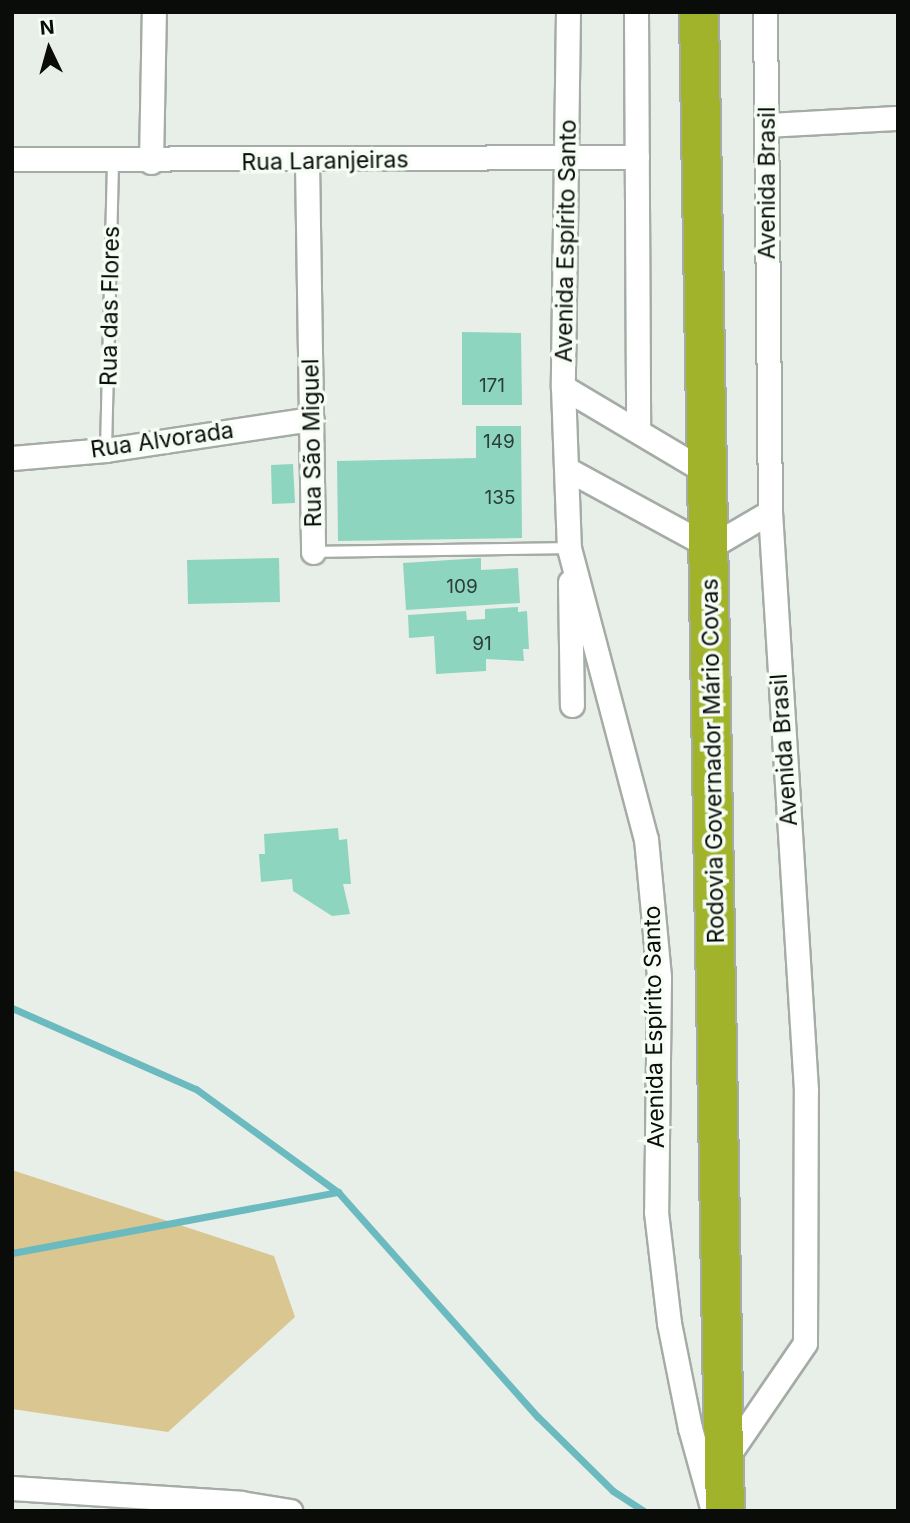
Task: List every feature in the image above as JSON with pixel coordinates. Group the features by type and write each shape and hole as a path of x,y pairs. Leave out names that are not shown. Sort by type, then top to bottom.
{"highway":[{"name":"Rodovia Governador Mário Covas","path":"699,12 725,1511"}],"street":[{"path":"151,162 154,12"},
{"name":"Avenida Espírito Santo","path":"568,12 564,387 572,705"},
{"path":"636,12 638,429"},
{"name":"Avenida Brasil","path":"724,1462 805,1343 806,1090 770,512 765,12"},
{"path":"767,125 898,118"},
{"name":"Rua Laranjeiras","path":"12,159 307,162 637,157"},
{"name":"Rua São Miguel","path":"307,162 313,552"},
{"path":"564,387 708,473"},
{"name":"Rua Alvorada","path":"12,458 106,450 312,419"},
{"path":"567,469 710,547 770,512"},
{"name":"Avenida Espírito Santo","path":"569,548 646,839 659,978 656,1212 669,1323 690,1428 713,1511"},
{"path":"12,1488 241,1503 290,1511"}],"lane":[{"name":"Rua das Flores","path":"106,450 113,162"},
{"name":"Rua São Miguel","path":"313,552 569,548"}],"shaded area":[{"path":"12,1170 274,1256 295,1317 168,1432 12,1409"}],"building":[{"path":"462,332 521,333 522,405 462,405"},
{"path":"476,426 521,426 522,538 338,541 337,461 476,458"},
{"path":"293,464 295,503 272,504 271,465"},
{"path":"279,558 280,602 188,604 187,560"},
{"path":"481,558 481,570 518,568 520,603 406,610 403,563"},
{"path":"518,607 518,612 527,611 529,649 523,649 524,661 486,659 486,671 436,674 434,636 409,638 408,615 466,611 467,620 485,619 485,609"},
{"path":"338,828 339,840 347,839 351,884 343,884 350,914 332,916 293,891 292,879 261,882 259,854 265,854 264,834"}],"waterway":[{"path":"12,1008 196,1089 338,1192 538,1417 613,1491 644,1511"},
{"path":"12,1253 338,1192"}]}
